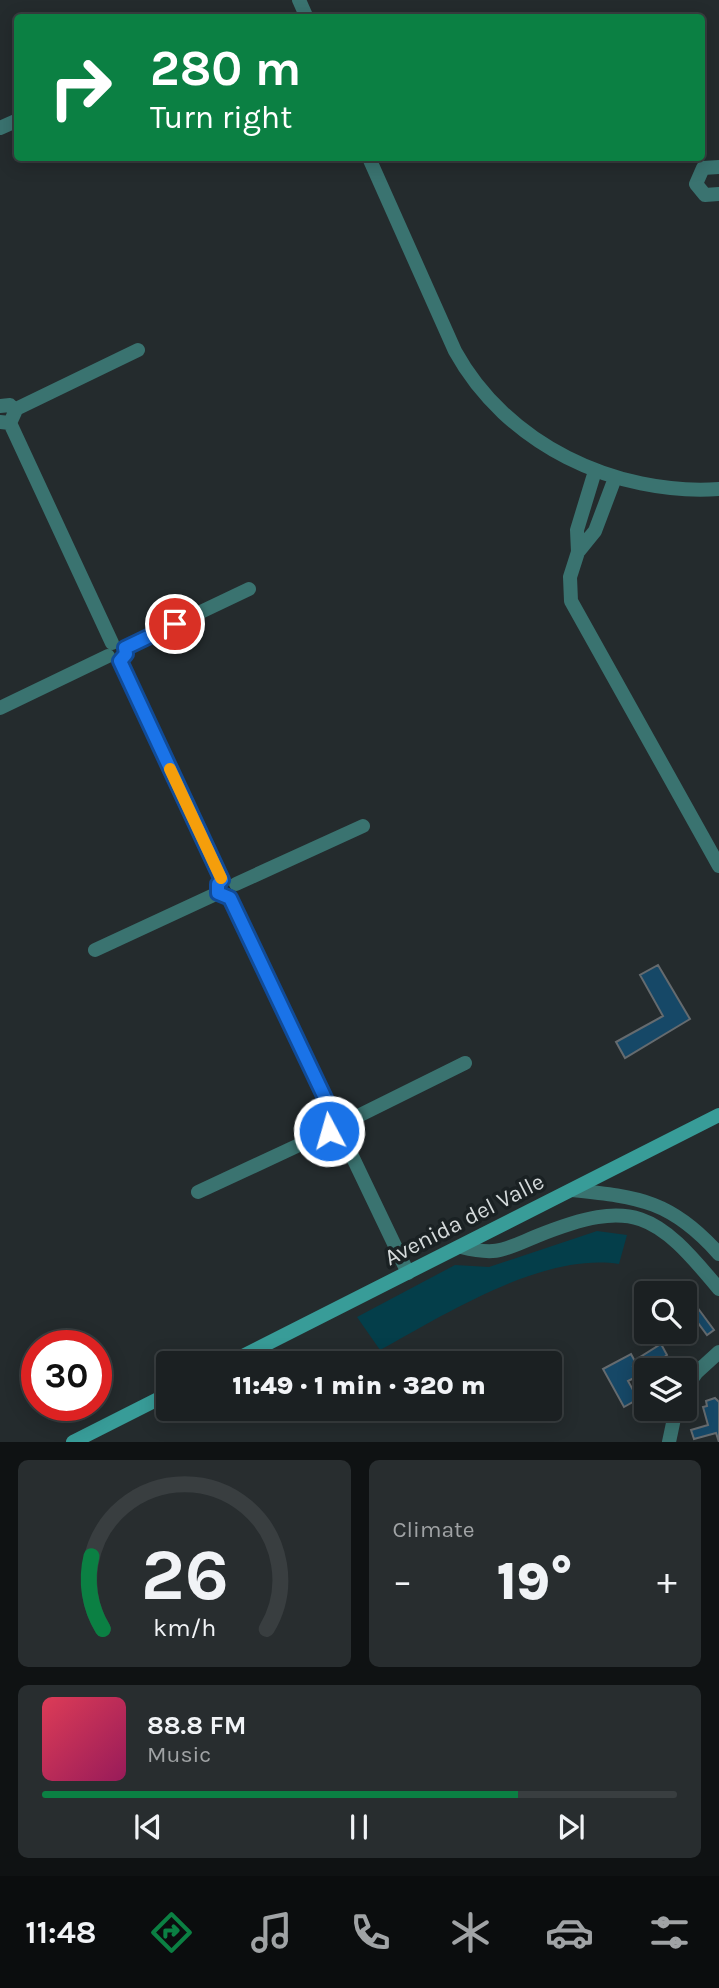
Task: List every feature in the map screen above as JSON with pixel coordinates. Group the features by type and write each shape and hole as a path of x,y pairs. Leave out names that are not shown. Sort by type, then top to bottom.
{"street":[{"path":"370,161 452,344 470,376 500,409 527,432 595,471 664,488 719,489"},
{"path":"718,163 703,168 696,184 705,195 719,194"},
{"path":"138,349 4,411 408,1273"},
{"path":"595,471 577,530 578,552 569,585 574,610 719,866"},
{"path":"578,552 595,531 615,478"},
{"path":"0,708 249,589"},
{"path":"95,950 363,826"},
{"path":"198,1192 465,1063"},
{"name":"Avenida del Valle","path":"253,1351 719,1115"},
{"path":"572,1190 634,1199 669,1210 689,1223 719,1254"},
{"path":"461,1247 493,1253 574,1222 612,1215 632,1217 652,1223 673,1236 719,1289"},
{"path":"697,1371 719,1352"},
{"path":"73,1442 156,1400"},
{"path":"669,1442 673,1421"}],"shaded area":[{"path":"597,1231 627,1235 619,1264 590,1263 559,1267 527,1276 465,1304 380,1350 357,1317 455,1265 489,1267"}],"building":[{"path":"658,965 690,1019 625,1058 616,1042 663,1016 640,975"},
{"path":"697,1307 714,1330 707,1335 697,1321"},
{"path":"661,1344 667,1355 663,1358 639,1358"},
{"path":"631,1354 634,1360 634,1378 628,1381 634,1392 634,1401 624,1407 603,1369"},
{"path":"715,1398 719,1402 719,1442 716,1433 694,1439 691,1430 708,1425 703,1407 707,1406 706,1401"}],"slow traffic":[{"path":"170,769 221,878"}],"route":[{"path":"175,624 125,648 126,654 120,661 222,880 218,884 218,893 222,897 230,898 334,1117 328,1124 329,1131"}]}
